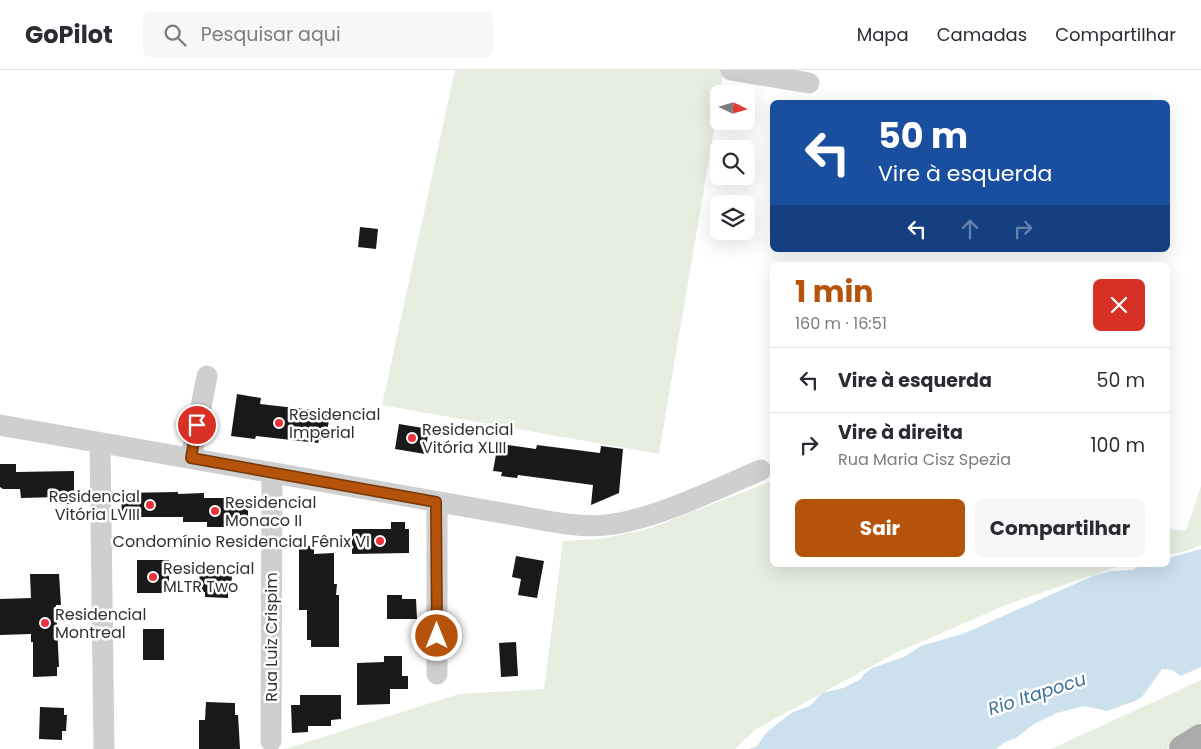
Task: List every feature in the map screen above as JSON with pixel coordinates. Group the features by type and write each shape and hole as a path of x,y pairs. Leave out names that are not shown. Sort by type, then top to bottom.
{"main road":[{"path":"1183,749 1201,738"}],"street":[{"path":"731,70 809,83"},
{"path":"191,458 207,376"},
{"path":"0,425 554,522 606,525 644,517 761,470"},
{"path":"100,443 104,749"},
{"name":"Rua Luiz Crispim","path":"271,741 272,473"},
{"path":"436,502 437,674"}],"shaded area":[{"path":"455,70 724,70 721,85 710,85 710,130 714,130 712,140 710,140 710,153 659,454 382,405"},
{"path":"770,482 770,567 1116,567 1006,605 896,653 756,729 735,749 285,749 459,694 544,689 563,541 600,539 648,529"},
{"path":"1201,486 1201,545 1170,555 1170,529 1186,531"},
{"path":"1201,680 1201,722 1166,749 1051,749"}],"water":[{"name":"Rio Itapocu","path":"1201,549 1201,667 1181,676 1172,670 1162,669 1142,697 1135,701 1107,711 1084,706 1057,713 1034,724 1016,738 1005,742 996,749 749,749 757,746 766,733 791,713 810,706 822,693 843,688 861,679 872,668 904,657 921,646 965,633 1095,575 1111,571 1133,570 1138,567 1170,567 1170,557"}],"building":[{"path":"360,227 378,229 376,249 358,247"},
{"path":"237,394 261,398 260,404 330,412 326,440 319,439 318,443 256,436 255,439 231,436"},
{"name":"Residencial Vitória XLIII","path":"399,424 429,429 425,454 395,449"},
{"path":"502,444 536,449 537,445 600,453 601,446 623,449 619,493 591,505 593,485 518,475 517,478 501,476 502,472 493,471 497,449 501,449"},
{"path":"0,464 16,464 16,472 74,471 74,504 58,504 58,497 21,498 20,489 3,489 0,487"},
{"path":"178,492 178,494 204,493 204,498 237,498 237,504 248,504 248,519 237,519 237,527 207,527 207,522 183,522 183,517 122,517 121,493"},
{"name":"Condomínio Residencial Fênix VI","path":"391,522 405,522 405,529 409,529 409,553 352,554 352,529 391,529"},
{"path":"299,546 314,546 314,554 334,553 334,584 337,584 336,595 339,595 339,647 311,647 311,640 307,640 307,610 299,610"},
{"path":"516,556 544,561 537,598 518,595 521,579 512,577"},
{"name":"Residencial MLTR Two","path":"137,560 169,560 169,593 137,593"},
{"path":"200,567 228,568 228,574 232,574 231,591 228,591 228,598 205,597 205,592 199,592"},
{"path":"30,574 59,574 61,605 56,605 59,667 57,667 57,676 33,677 33,642 31,642 31,634 0,635 0,599 31,598"},
{"path":"387,595 402,595 402,599 416,599 417,619 387,619"},
{"path":"143,629 164,629 164,660 143,660"},
{"path":"516,642 518,676 501,677 499,643"},
{"path":"384,656 402,656 402,676 408,676 408,689 390,689 390,704 357,705 357,663 384,662"},
{"path":"300,695 341,695 341,719 331,720 331,726 308,726 308,732 292,733 291,705 300,705"},
{"path":"206,702 235,703 235,715 238,715 240,749 199,749 199,720 205,720"},
{"path":"40,707 64,708 64,715 67,715 66,731 62,731 62,740 39,739"}],"place":[{"name":"Residencial Imperial","path":"279,423"},
{"name":"Residencial Vitória XLIII","path":"412,438"},
{"name":"Residencial Vitória LVIII","path":"150,505"},
{"name":"Residencial Monaco II","path":"215,511"},
{"name":"Condomínio Residencial Fênix VI","path":"380,541"},
{"name":"Residencial MLTR Two","path":"153,577"},
{"name":"Residencial Montreal","path":"45,623"}],"route":[{"path":"197,425 191,458 436,502 437,636"}]}
